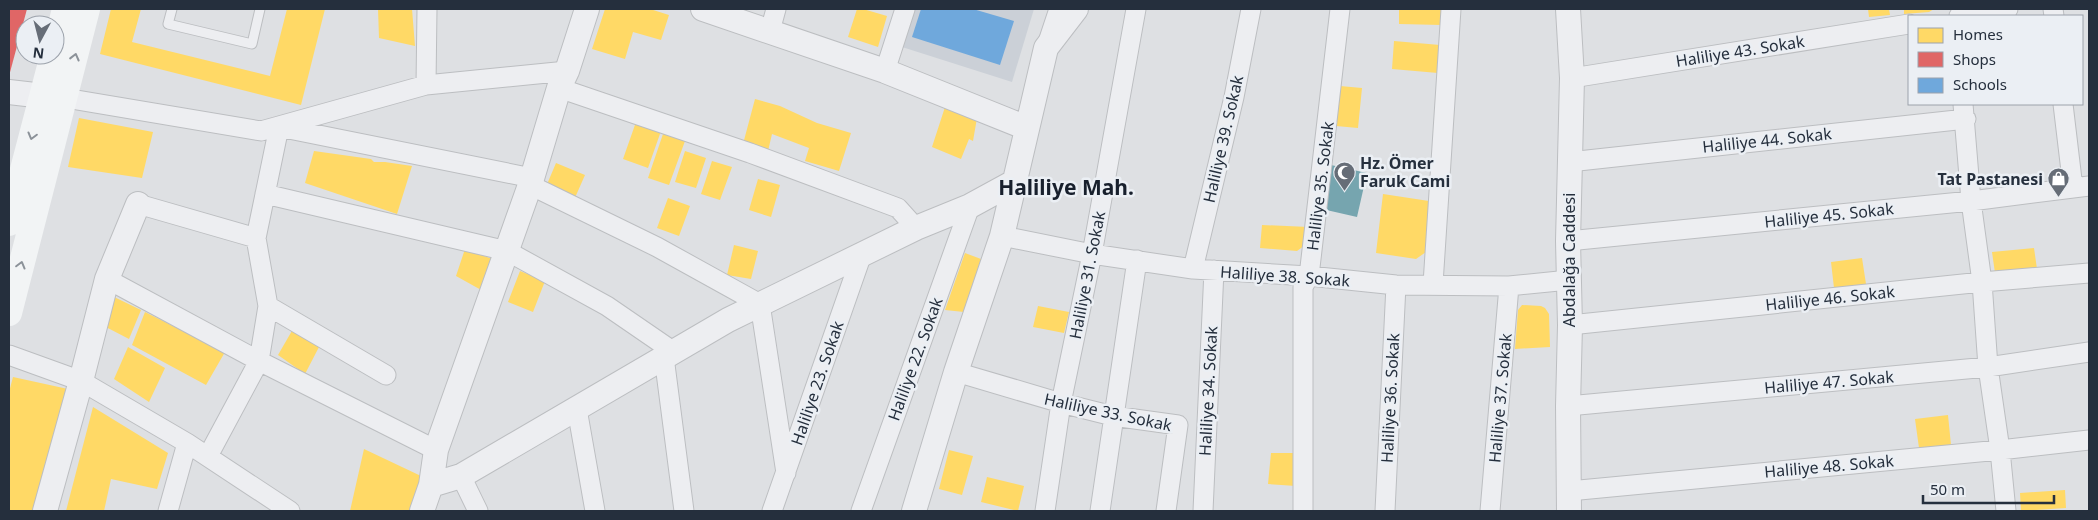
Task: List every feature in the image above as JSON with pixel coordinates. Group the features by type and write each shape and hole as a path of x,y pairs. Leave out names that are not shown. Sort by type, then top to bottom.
{"main road":[{"path":"9,223 88,9"},
{"path":"9,312 54,97 54,65"}],"street":[{"path":"426,85 427,9"},
{"path":"422,511 431,486 436,450 531,182 587,9"},
{"path":"703,9 773,20 885,71 1027,128"},
{"path":"885,71 905,9"},
{"path":"914,511 956,372 1002,236 1046,48 1059,9"},
{"path":"1046,48 1076,9"},
{"name":"Haliliye 31. Sokak","path":"1043,511 1061,403 1092,254 1136,9"},
{"name":"Haliliye 39. Sokak","path":"1193,269 1234,97 1251,9"},
{"name":"Haliliye 35. Sokak","path":"1303,511 1302,287 1309,276 1340,9"},
{"path":"1433,284 1451,9"},
{"name":"Abdalağa Caddesi","path":"1568,9 1572,78 1568,241 1570,325 1568,406 1569,501"},
{"path":"1966,15 2008,9"},
{"name":"Haliliye 43. Sokak","path":"1572,78 1908,24"},
{"path":"9,92 54,97 260,131 426,85 563,80 898,208 916,228"},
{"path":"2063,105 2081,187"},
{"path":"1964,111 1971,201 1982,282 1988,367 2000,450 2006,511"},
{"name":"Haliliye 44. Sokak","path":"1569,162 1964,111"},
{"path":"279,127 531,182 657,247 760,304"},
{"path":"208,456 259,361 268,306 256,238 279,127"},
{"path":"431,486 461,476 728,320 916,228 970,206 1014,182"},
{"name":"Haliliye 45. Sokak","path":"1568,241 1971,201 2081,187"},
{"path":"265,194 507,251 607,306 669,354 684,511"},
{"path":"45,511 107,279 138,204 256,238"},
{"name":"Haliliye 22. Sokak","path":"861,511 970,206"},
{"name":"Haliliye 38. Sokak","path":"1002,236 1092,254 1193,269 1309,276 1396,285 1509,286 1569,280"},
{"name":"Haliliye 23. Sokak","path":"772,511 862,254"},
{"path":"1100,511 1137,260"},
{"name":"Haliliye 34. Sokak","path":"1203,511 1214,270"},
{"name":"Haliliye 46. Sokak","path":"1570,325 1982,282 2089,273"},
{"path":"107,279 259,361 436,450"},
{"name":"Haliliye 36. Sokak","path":"1385,511 1396,285"},
{"name":"Haliliye 37. Sokak","path":"1490,511 1509,286"},
{"path":"760,304 786,473"},
{"path":"268,306 386,375"},
{"name":"Haliliye 47. Sokak","path":"1568,406 1988,367 2089,352"},
{"path":"9,355 81,381 208,456 279,508"},
{"name":"Haliliye 33. Sokak","path":"956,372 1061,403 1113,416 1178,425 1166,511"},
{"path":"577,409 595,511"},
{"path":"1178,425 1206,427"},
{"name":"Haliliye 48. Sokak","path":"1569,501 2089,440"},
{"path":"168,511 187,443"},
{"path":"461,476 478,511"}],"lane":[{"path":"172,9 168,24 252,44 260,9"}],"shaded area":[{"path":"913,9 1034,9 1012,82 902,47"}],"building: Homes":[{"path":"111,9 141,9 132,42 270,76 287,9 325,9 301,105 100,54"},
{"path":"378,9 412,9 415,46 379,38"},
{"path":"605,9 650,9 669,15 661,40 633,32 625,59 592,49"},
{"path":"857,9 887,16 878,47 848,37"},
{"path":"1399,9 1442,9 1442,25 1399,24"},
{"path":"1868,9 1889,9 1890,15 1869,17"},
{"path":"1904,9 1934,9 1929,12 1904,14"},
{"path":"1394,41 1440,45 1438,73 1392,69"},
{"path":"1340,86 1362,88 1358,128 1336,126"},
{"path":"755,99 780,106 817,123 851,133 839,171 805,161 809,148 772,134 768,151 743,144"},
{"path":"945,107 977,118 973,141 969,139 961,159 932,147"},
{"path":"79,118 153,132 142,178 68,167"},
{"path":"636,122 661,131 648,168 623,159"},
{"path":"663,134 685,141 669,185 648,178"},
{"path":"314,151 371,159 374,162 412,166 397,214 305,183"},
{"path":"685,151 706,158 696,188 675,182"},
{"path":"712,161 732,167 720,200 701,194"},
{"path":"556,163 585,175 574,200 545,189"},
{"path":"758,179 780,185 771,217 749,210"},
{"path":"1383,194 1429,201 1426,252 1416,259 1376,253"},
{"path":"668,198 690,206 679,236 657,228"},
{"path":"1262,225 1309,227 1308,243 1297,251 1260,248"},
{"path":"734,245 758,251 751,279 727,275"},
{"path":"2034,248 2037,269 1995,273 1992,252"},
{"path":"465,249 495,260 483,291 456,276"},
{"path":"965,253 981,259 964,312 945,310"},
{"path":"1862,258 1866,284 1834,288 1831,262"},
{"path":"520,271 545,281 533,312 508,302"},
{"path":"112,296 141,310 129,339 102,325"},
{"path":"1522,305 1541,306 1549,314 1550,347 1515,349 1518,310"},
{"path":"1038,306 1069,312 1064,333 1033,327"},
{"path":"145,312 225,352 206,385 132,345"},
{"path":"293,329 319,347 305,374 278,355"},
{"path":"128,347 165,368 149,402 114,379"},
{"path":"13,377 68,389 36,511 9,511 9,392"},
{"path":"93,407 168,453 157,489 111,479 104,511 66,511"},
{"path":"1948,415 1951,445 1919,448 1915,419"},
{"path":"364,449 421,476 409,511 350,511"},
{"path":"949,450 973,456 962,495 939,489"},
{"path":"1271,453 1298,453 1296,486 1268,484"},
{"path":"987,477 1024,486 1018,511 981,502"},
{"path":"2065,490 2066,508 2021,511 2020,493"}],"building: Shops":[{"path":"9,9 27,9 25,15 15,15 15,54 9,76"}],"building: Schools":[{"path":"921,9 973,9 1014,21 1000,65 912,37"}],"building: Public":[{"name":"Hz. Ömer Faruk Cami","path":"1331,165 1367,173 1357,217 1322,209"}],"place":[{"name":"Hz. Ömer Faruk Cami","path":"1344,191"},
{"name":"Tat Pastanesi","path":"2059,198"}],"district":[{"name":"Haliliye Mah.","path":"1066,188"}]}
